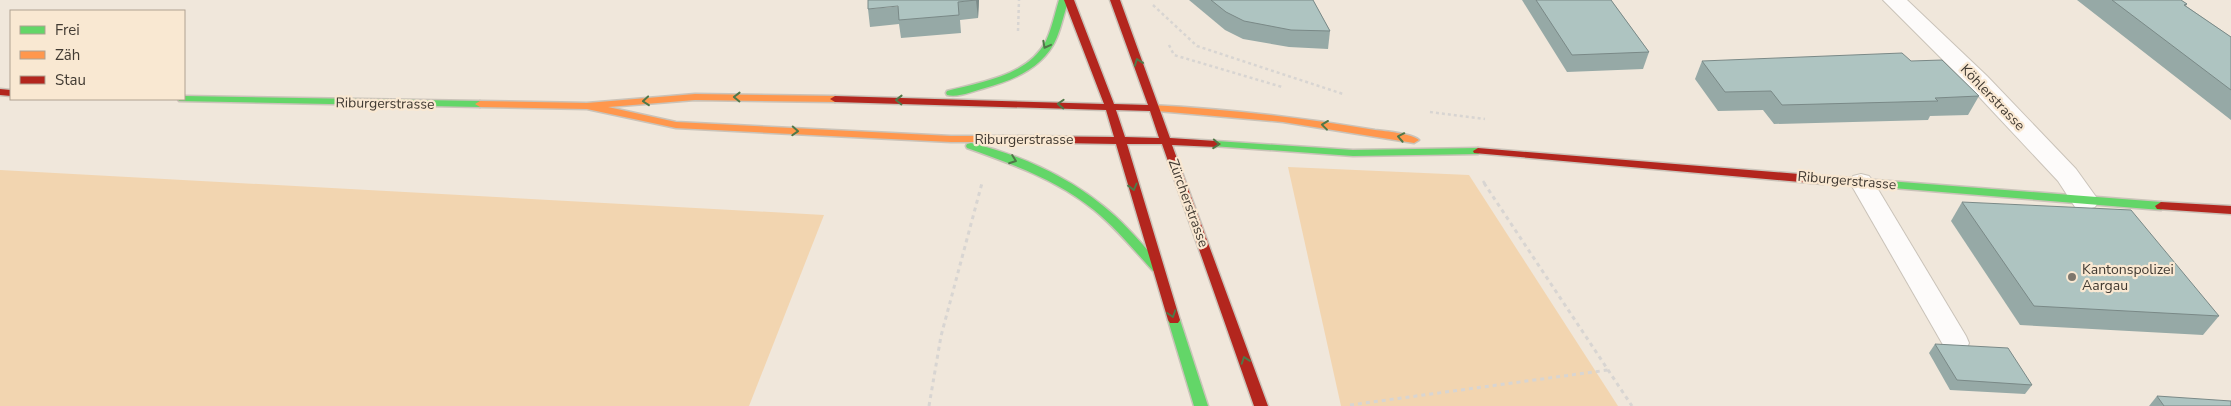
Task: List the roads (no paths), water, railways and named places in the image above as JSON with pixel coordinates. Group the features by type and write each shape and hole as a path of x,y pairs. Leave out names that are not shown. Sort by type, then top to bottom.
{"main road":[{"name":"Riburgerstrasse","path":"923,100 1009,76 1034,62 1047,46 1064,0"},
{"path":"1069,0 1110,106 1157,268 1202,406"},
{"name":"Zürcherstrasse","path":"1115,0 1261,406"},
{"name":"Riburgerstrasse","path":"185,99 587,106 694,97 923,100 1110,106 1212,111 1353,128 1462,150"},
{"name":"Riburgerstrasse","path":"587,106 676,125 951,139 1167,141 1352,153 1462,150 1861,181 2085,201 2231,210"},
{"path":"951,139 1016,161 1056,178 1098,207 1157,268"}],"street":[{"name":"Köhlerstrasse","path":"1894,0 1978,80 2067,175 2085,201"}],"lane":[{"path":"1861,181 1956,343"}],"place":[{"name":"Kantonspolizei Aargau","path":"2072,277"}]}
